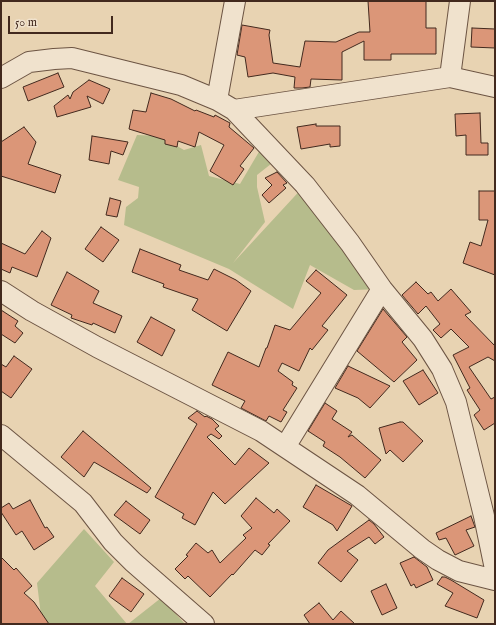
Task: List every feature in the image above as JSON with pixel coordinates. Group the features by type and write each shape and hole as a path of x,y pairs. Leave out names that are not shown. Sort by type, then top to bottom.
{"street":[{"path":"226,105 235,1"},
{"path":"450,77 460,1"},
{"path":"1,78 29,62 72,58 181,85 226,105 300,180 350,243 382,289 423,339 442,369 456,402 484,516 495,569"},
{"path":"226,105 450,77 495,87"},
{"path":"285,447 382,289"},
{"path":"1,291 32,311 96,347 261,431 356,495 422,549 438,560 459,571 495,580"},
{"path":"1,435 83,503 113,542 128,557 204,624"}],"green space":[{"path":"137,135 159,136 184,150 201,145 209,176 240,184 260,150 276,160 257,175 257,187 265,222 233,263 305,185 382,289 354,290 310,265 293,309 229,269 124,225 126,207 138,198 139,187 118,180"},
{"path":"84,529 114,562 95,586 127,624 42,624 37,583"},
{"path":"161,598 185,624 128,624"}],"building":[{"path":"368,1 426,1 426,28 436,28 436,54 391,54 391,60 364,60 364,41 342,52 342,80 311,79 310,87 294,88 295,77 273,73 248,77 245,57 237,55 242,25 270,30 269,35 273,63 300,67 305,41 336,42 359,32 370,32"},
{"path":"472,28 495,29 495,48 471,47"},
{"path":"58,73 64,87 28,101 23,87"},
{"path":"89,80 110,89 103,104 87,96 91,107 57,117 54,106 68,95 70,99 73,92"},
{"path":"151,93 171,99 195,111 196,110 214,117 215,115 230,123 229,127 254,148 240,166 244,169 233,185 210,171 224,145 199,132 195,147 178,141 177,147 165,144 165,140 129,129 133,110 146,112"},
{"path":"480,113 481,143 488,143 488,155 466,155 466,135 456,136 455,114"},
{"path":"316,124 316,126 340,126 340,146 330,147 330,144 301,149 297,127"},
{"path":"24,127 36,142 28,164 61,175 55,193 1,176 1,142"},
{"path":"92,136 128,142 123,155 111,151 109,164 89,160"},
{"path":"277,172 287,183 283,185 286,188 269,203 262,195 272,185 265,178"},
{"path":"479,191 495,191 495,275 463,263 470,242 481,246 488,220 479,220"},
{"path":"110,198 121,201 117,217 106,215"},
{"path":"101,227 119,240 103,262 85,249"},
{"path":"42,231 51,238 37,277 12,267 10,273 1,269 1,243 25,254"},
{"path":"140,249 181,265 179,270 208,280 214,269 236,280 251,291 227,331 192,310 198,299 163,287 164,284 132,272"},
{"path":"316,270 347,295 322,326 328,330 312,350 310,348 299,371 282,363 278,371 293,382 292,385 297,388 283,410 287,412 281,422 269,416 266,421 241,408 245,401 212,385 228,352 259,367 275,325 290,330 321,293 306,281"},
{"path":"67,272 99,291 93,303 122,316 115,333 93,323 92,325 71,318 72,315 51,305"},
{"path":"416,282 428,294 431,292 438,301 451,289 471,312 465,315 495,346 495,361 488,357 469,367 491,399 495,397 495,423 484,430 474,415 480,410 467,390 470,388 453,355 469,347 451,329 441,338 433,330 440,324 426,306 418,314 402,295"},
{"path":"383,309 407,337 402,342 417,360 394,382 357,351"},
{"path":"1,310 18,321 15,326 23,333 15,343 1,334"},
{"path":"151,317 175,330 162,356 137,342"},
{"path":"14,356 32,369 11,398 1,391 1,364 6,367"},
{"path":"348,366 390,386 370,408 358,398 335,388"},
{"path":"423,370 438,393 419,405 403,381"},
{"path":"325,403 337,411 332,419 352,432 348,437 352,435 381,460 365,478 340,457 323,446 325,442 308,431"},
{"path":"197,411 205,417 206,416 212,419 219,426 215,429 222,436 219,439 211,434 207,437 235,465 249,448 269,463 225,504 213,492 195,525 182,518 184,514 155,497 197,424 188,418"},
{"path":"403,422 423,441 403,462 390,450 386,454 379,428"},
{"path":"83,431 151,488 147,493 94,462 84,477 61,457"},
{"path":"316,485 352,506 337,531 333,525 303,507"},
{"path":"256,498 274,513 277,509 290,521 268,544 270,545 262,555 255,550 233,575 232,574 210,597 188,576 185,579 175,569 188,556 186,555 196,543 208,553 212,550 220,563 246,538 243,535 252,528 241,516"},
{"path":"30,500 45,528 47,527 54,537 34,550 22,531 16,535 1,512 1,508 9,503 13,509"},
{"path":"126,501 150,520 140,534 114,515"},
{"path":"471,516 475,527 466,530 474,546 455,555 446,538 439,540 436,533"},
{"path":"369,520 384,537 375,544 369,537 347,551 358,560 341,582 318,563 328,550"},
{"path":"1,557 14,570 16,568 32,586 24,593 34,602 49,624 1,624"},
{"path":"414,557 427,567 433,580 416,588 414,584 411,586 400,563"},
{"path":"442,577 451,580 484,600 477,618 445,606 453,593 437,584"},
{"path":"122,578 144,594 131,612 109,596"},
{"path":"386,584 397,608 382,615 371,591"},
{"path":"319,603 333,620 341,611 355,624 310,624 304,615"}]}
